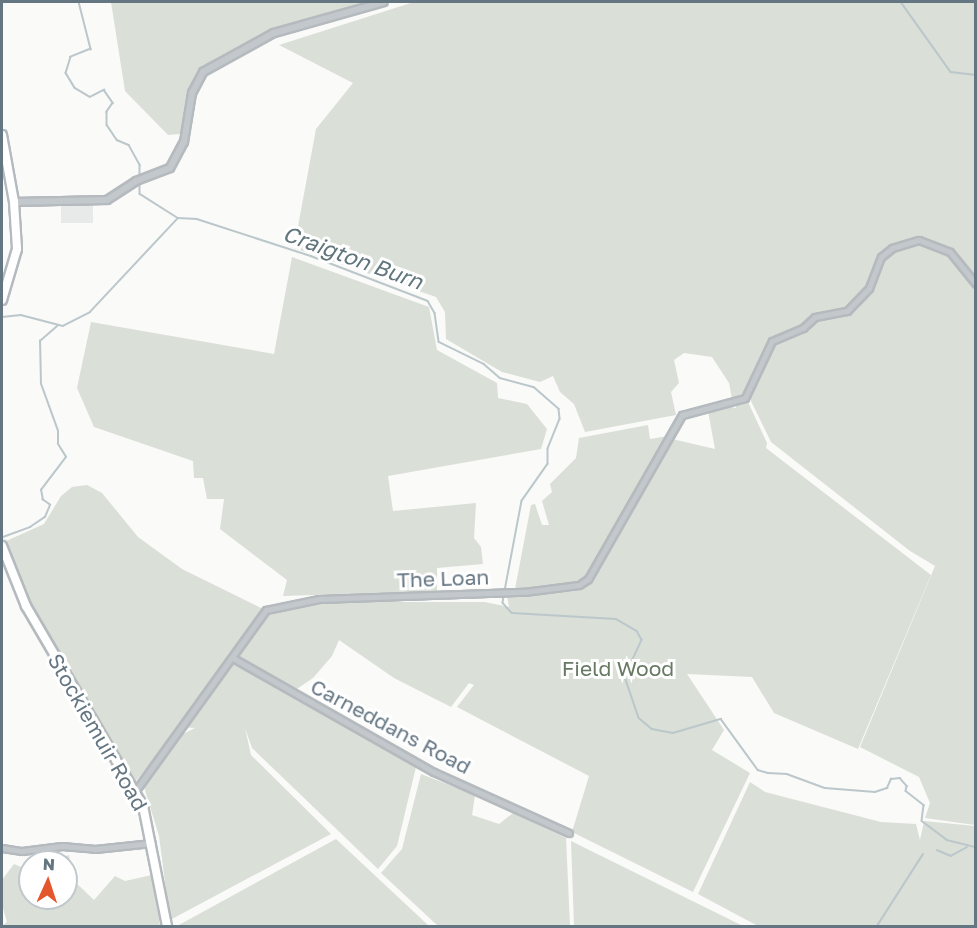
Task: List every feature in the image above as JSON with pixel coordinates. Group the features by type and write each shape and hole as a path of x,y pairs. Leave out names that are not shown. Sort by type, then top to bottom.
{"main road":[{"path":"2,135 14,202 17,249 2,300"},
{"name":"Stockiemuir Road","path":"2,546 26,606 136,790 153,843 167,927"}],"street":[{"path":"14,202 107,200 138,180 170,168 177,160 192,93 203,72 274,33 384,2"},
{"name":"The Loan","path":"136,790 267,610 280,604 319,599 557,590 588,579 682,415 745,398 772,341 803,328 815,317 847,311 869,288 881,257 892,248 919,240 950,252 975,284"},
{"name":"Carneddans Road","path":"233,658 434,772 568,833"},
{"path":"2,848 22,851 62,846 95,849 153,843"}],"shaded area":[{"path":"61,204 93,204 93,223 61,223"}],"green space":[{"path":"111,2 376,2 265,32 220,56 200,70 181,134 168,135 125,91"},
{"path":"414,2 975,2 975,825 925,818 930,803 919,777 860,747 935,566 910,551 771,442 749,397 776,339 803,333 810,323 805,320 802,326 771,337 743,396 732,399 729,383 712,357 684,353 674,360 679,383 671,392 676,415 585,432 574,404 560,392 553,376 540,382 502,372 446,339 445,312 436,297 294,248 316,129 353,83 279,45"},
{"path":"292,257 429,307 437,350 497,383 498,398 527,404 547,429 541,449 388,476 393,511 476,503 474,538 481,547 483,564 437,568 437,591 283,596 287,580 220,529 224,499 207,499 203,478 194,478 193,461 94,427 77,388 91,322 274,354"},
{"name":"Field Wood","path":"748,402 767,443 766,448 931,575 858,749 774,713 752,677 687,674 724,730 712,750 750,773 693,892 572,832 589,776 457,707 474,685 469,683 451,707 394,678 339,640 332,656 313,678 288,695 416,767 397,846 378,869 252,748 245,728 251,755 331,834 170,920 159,836 144,787 181,735 195,728 179,727 136,781 133,780 38,622 4,542 44,524 61,496 72,487 87,485 102,493 138,537 182,569 269,612 319,602 485,602 509,607 507,596 573,591 587,584 672,439 715,449 708,411 725,406 736,408 736,405"},
{"path":"648,425 650,439 668,436 585,578 560,586 515,589 531,505 535,504 542,525 549,525 542,501 552,492 550,484 576,458 579,438"},
{"path":"421,774 475,795 472,815 499,824 513,813 566,838 570,926 438,926 381,873 402,849"},
{"path":"750,782 765,792 881,822 916,824 920,840 924,821 975,826 975,926 758,926 698,894"},
{"path":"336,839 429,926 177,926"},
{"path":"571,841 743,926 574,926"},
{"path":"14,864 18,866 18,910 78,910 78,885 94,900 115,876 125,881 152,875 160,926 2,926 7,922 2,905 2,880"}],"waterway":[{"name":"Craigton Burn","path":"79,2 91,49 71,57 66,73 75,88 90,97 104,90 113,103 107,112 107,125 117,140 129,145 140,165 140,177"},
{"path":"901,2 951,72 976,75"},
{"name":"Craigton Burn","path":"140,182 140,194 178,218 197,219 311,256 428,301 435,313 439,342 484,364 500,378 534,387 559,409 560,419 548,449 548,464 522,501 505,591"},
{"path":"2,317 21,315 63,326 90,312 177,219"},
{"path":"3,537 30,527 45,517 50,505 43,500 41,490 66,457 58,444 58,431 41,384 40,341 57,326"},
{"name":"Craigton Burn","path":"504,596 503,603 512,613 616,619 637,631 642,640 625,677 639,718 652,729 673,733 721,719 758,770 787,774 825,788 875,792 887,788 891,779 900,778 907,786 906,791 924,805 922,821 947,840 976,847"},
{"path":"937,850 951,856 967,847"},
{"path":"877,926 923,854"}]}
